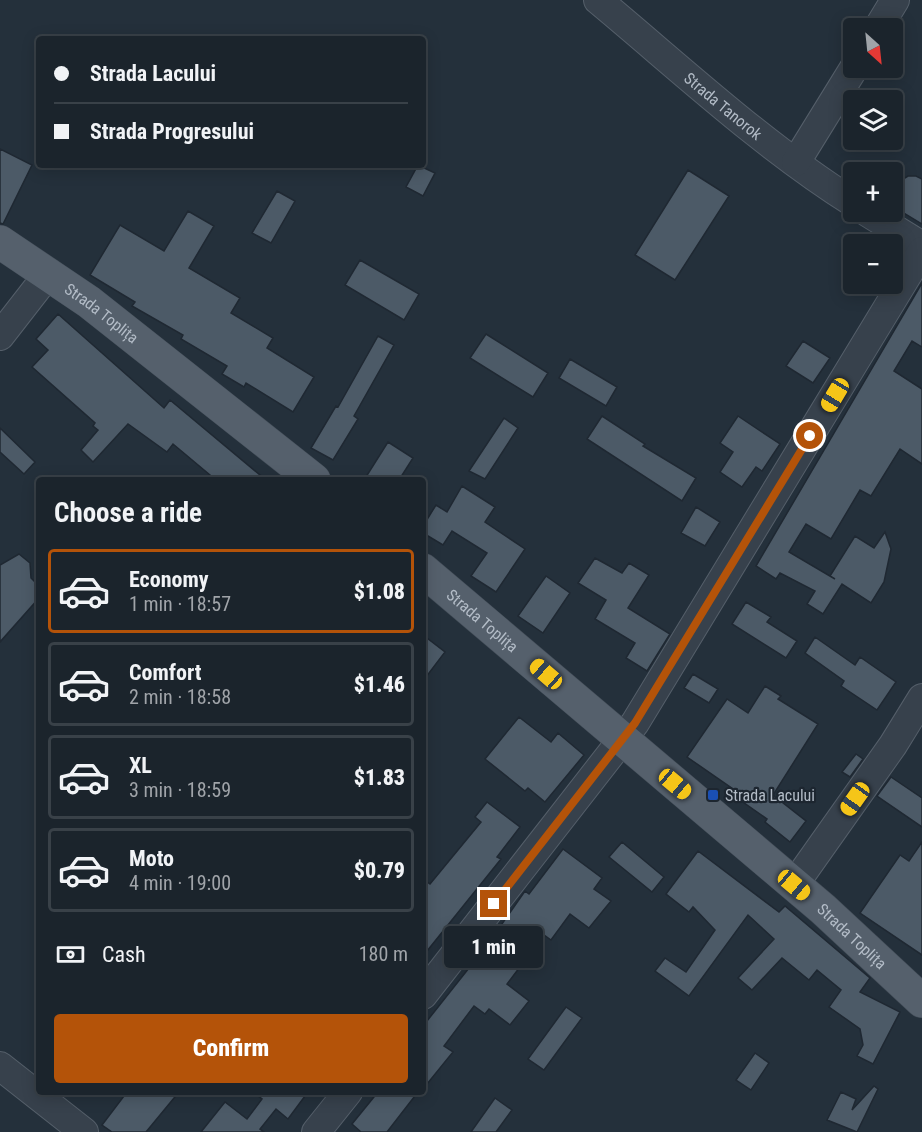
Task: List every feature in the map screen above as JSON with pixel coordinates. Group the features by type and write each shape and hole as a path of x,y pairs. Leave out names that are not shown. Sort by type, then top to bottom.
{"main road":[{"name":"Strada Toplița","path":"0,242 49,273 143,344 310,477"},
{"name":"Strada Toplița","path":"426,573 794,885 922,1000"}],"street":[{"name":"Strada Tanorok","path":"598,0 694,81 796,162 843,195"},
{"path":"884,18 895,0"},
{"path":"796,162 848,78"},
{"path":"883,222 922,246"},
{"path":"426,991 622,740 922,252"},
{"path":"0,336 49,273"},
{"path":"794,885 893,746 922,698"},
{"path":"0,1066 36,1094"},
{"path":"37,1095 84,1132"},
{"path":"316,1132 346,1095"}],"building":[{"path":"0,149 32,165 3,224 0,223"},
{"path":"416,168 424,168 435,173 423,196 406,187"},
{"path":"688,170 729,196 675,280 635,255"},
{"path":"908,176 922,179 922,224 903,213 903,179"},
{"path":"277,191 295,201 271,243 252,233"},
{"path":"188,211 214,226 189,268 240,298 231,313 273,338 267,348 314,377 293,412 246,383 244,387 222,374 227,366 181,339 183,335 132,306 135,302 90,275 120,225 164,251"},
{"path":"360,260 419,294 404,320 345,285"},
{"path":"922,283 922,347 912,341 894,371 922,389 922,464 900,449 871,496 860,490 831,539 806,524 789,552 835,579 830,576 855,536 874,548 885,532 891,549 884,582 871,603 842,584 823,614 807,604 815,591 780,573 776,579 756,566"},
{"path":"58,314 164,408 170,400 262,477 212,477 173,444 167,452 128,424 93,462 81,450 98,430 93,426 95,423 32,367 48,350 36,339"},
{"path":"486,334 548,373 533,397 470,358"},
{"path":"378,336 394,345 354,416 358,419 333,460 311,448 336,406 338,407"},
{"path":"803,341 830,358 813,383 786,366"},
{"path":"570,359 617,387 606,406 559,378"},
{"path":"602,416 645,444 643,446 696,478 682,501 587,439"},
{"path":"738,416 780,444 762,471 756,467 742,487 720,472 733,452 720,443"},
{"path":"504,418 518,428 485,479 469,471"},
{"path":"0,428 35,462 24,474 0,452"},
{"path":"388,442 413,458 401,477 366,477"},
{"path":"462,486 495,507 485,522 525,549 496,592 471,576 487,553 452,531 443,545 426,535 426,521 436,505 447,512"},
{"path":"696,507 720,522 705,546 681,533"},
{"path":"19,554 30,563 31,578 36,583 36,601 0,642 0,565"},
{"path":"595,558 622,573 629,563 649,575 628,608 670,634 647,671 626,658 635,643 595,619 606,600 578,583"},
{"path":"546,576 570,593 543,633 518,616"},
{"path":"746,602 771,617 767,622 797,641 786,658 732,624"},
{"path":"426,637 445,652 426,677"},
{"path":"815,637 855,665 860,657 896,682 877,710 841,686 844,681 805,653"},
{"path":"693,674 718,689 709,703 684,688"},
{"path":"765,686 781,696 778,699 818,724 773,795 806,821 790,842 765,822 767,819 730,793 733,789 687,757 727,699 748,713"},
{"path":"519,717 551,742 558,733 584,755 545,802 528,788 525,791 485,759"},
{"path":"856,754 863,759 850,777 842,772"},
{"path":"891,777 922,798 922,827 877,796"},
{"path":"487,802 520,827 497,857 501,859 426,952 426,881 430,884 481,822 475,817"},
{"path":"622,842 664,877 652,892 609,857"},
{"path":"922,842 922,955 860,913 900,855 909,861"},
{"path":"563,849 602,878 594,889 611,901 589,928 570,914 551,940 544,935 507,984 529,1001 510,1025 489,1009 485,1014 474,1006 444,1046 453,1052 426,1085 426,1022 488,944 525,891 529,894"},
{"path":"698,851 779,912 785,906 870,978 860,992 900,1012 873,1064 857,1056 863,1045 860,1029 829,1007 841,990 817,970 809,980 782,958 752,990 738,978 774,939 748,915 689,996 655,971 665,958 686,972 715,930 693,907 689,912 666,894"},
{"path":"566,1007 582,1018 544,1070 528,1059"},
{"path":"755,1053 769,1063 751,1090 736,1080"},
{"path":"874,1086 878,1089 857,1132 827,1120 841,1092 856,1099 852,1110"},
{"path":"125,1095 177,1095 146,1132 112,1132 102,1125"},
{"path":"257,1095 306,1095 288,1119 276,1109 260,1129 264,1132 201,1132 225,1102 247,1119 262,1099"},
{"path":"376,1095 416,1095 387,1132 361,1132 352,1124"},
{"path":"495,1098 512,1110 496,1132 471,1132"}],"place":[{"name":"Strada Lacului","path":"713,795"}],"route":[{"path":"494,904 635,723 810,436"}]}
